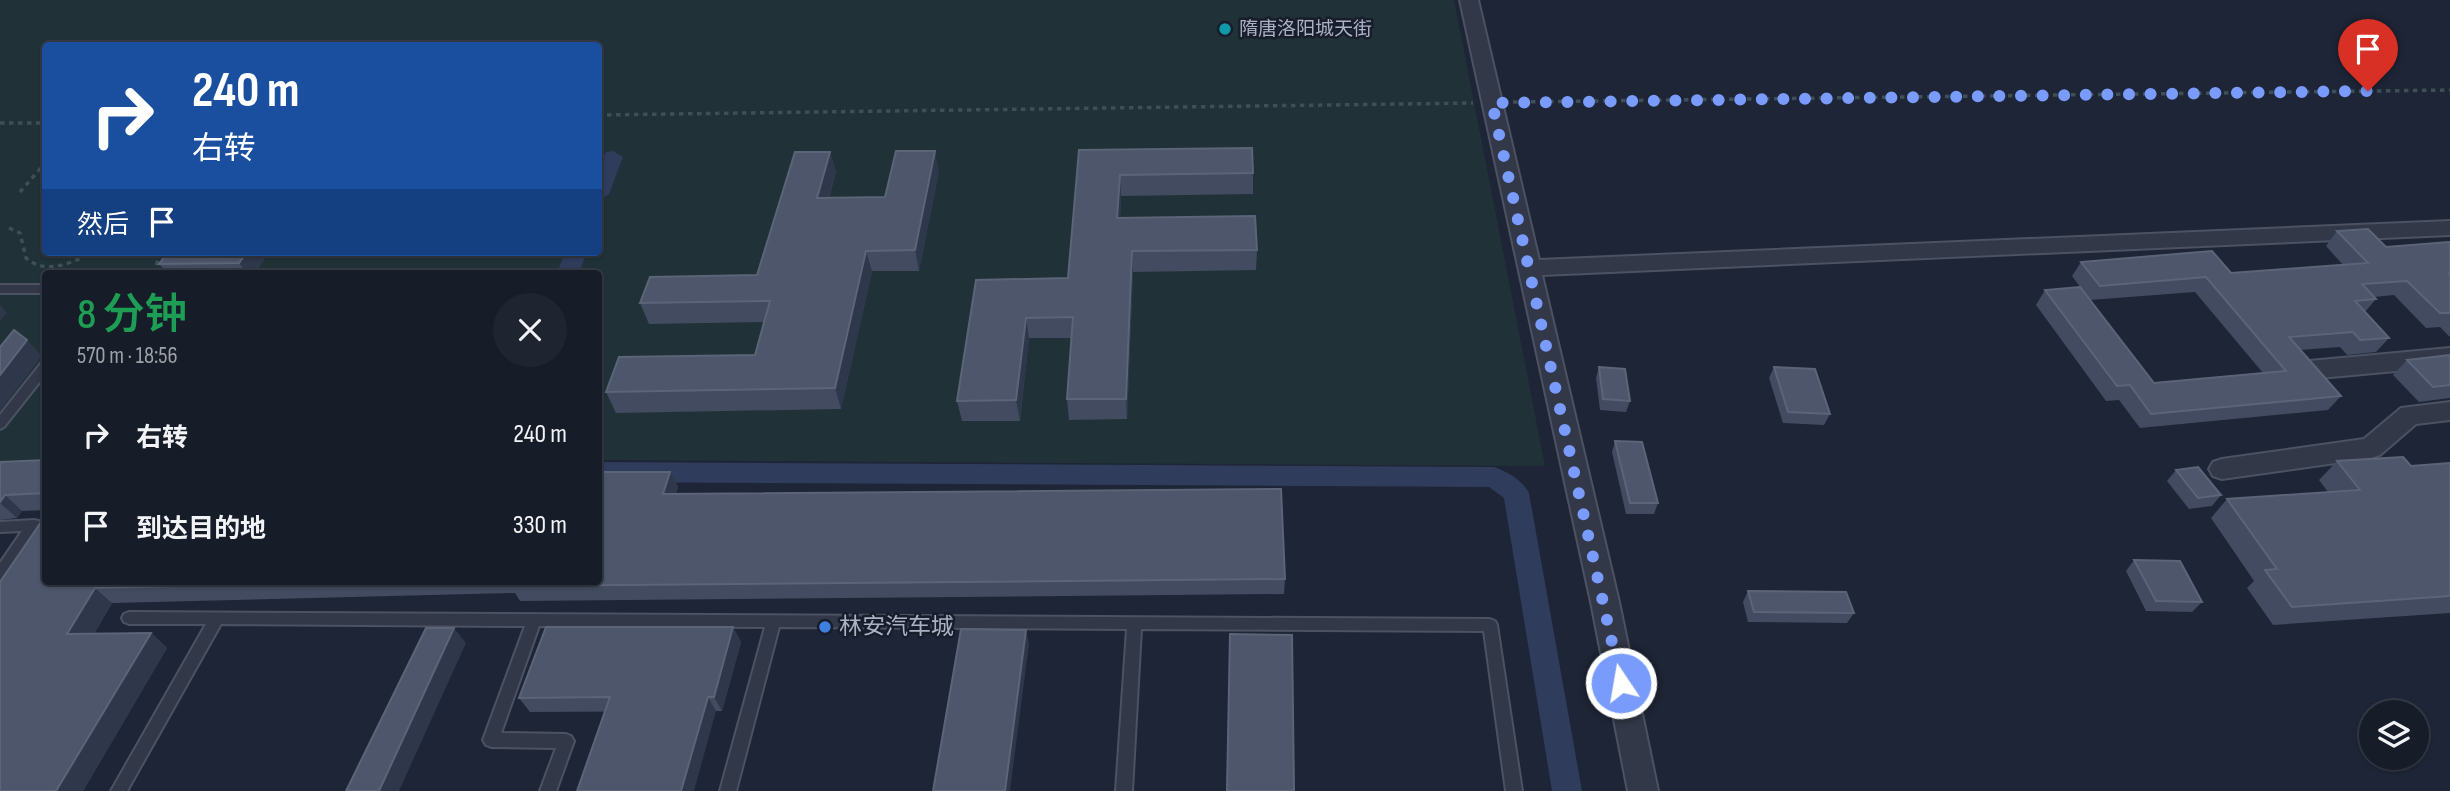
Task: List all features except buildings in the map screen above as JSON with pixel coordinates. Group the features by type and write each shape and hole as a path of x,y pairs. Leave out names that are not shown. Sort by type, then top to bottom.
{"street":[{"path":"1469,0 1643,791"},
{"path":"1530,268 2450,228"},
{"path":"2309,370 2450,357"},
{"path":"2222,469 2371,449 2410,415 2450,411"}],"lane":[{"path":"0,289 42,289"},
{"path":"0,424 42,370"},
{"path":"0,527 34,525 0,575"},
{"path":"129,618 217,618 431,626 534,620 1490,625 1514,791"},
{"path":"119,791 217,618"},
{"path":"534,620 491,740 566,741 548,791"},
{"path":"728,791 773,622"},
{"path":"1124,791 1134,623"}],"path":[{"path":"602,115 2450,90"},
{"path":"0,123 42,123"},
{"path":"20,192 42,167"},
{"path":"9,228 20,233 26,258 36,265 61,265 84,256"}],"shaded area":[{"path":"0,0 1454,0 1545,466 602,460 602,270 42,270 42,473 0,474"}],"waterway":[{"path":"602,184 613,157"},
{"path":"569,270 574,256"},
{"path":"602,472 1494,477 1516,493 1567,791"}],"place":[{"name":"隋唐洛阳城天街","path":"1225,29"},
{"name":"林安汽车城","path":"825,627"}],"route":[{"path":"1621,683 1492,103 2368,91"}]}
